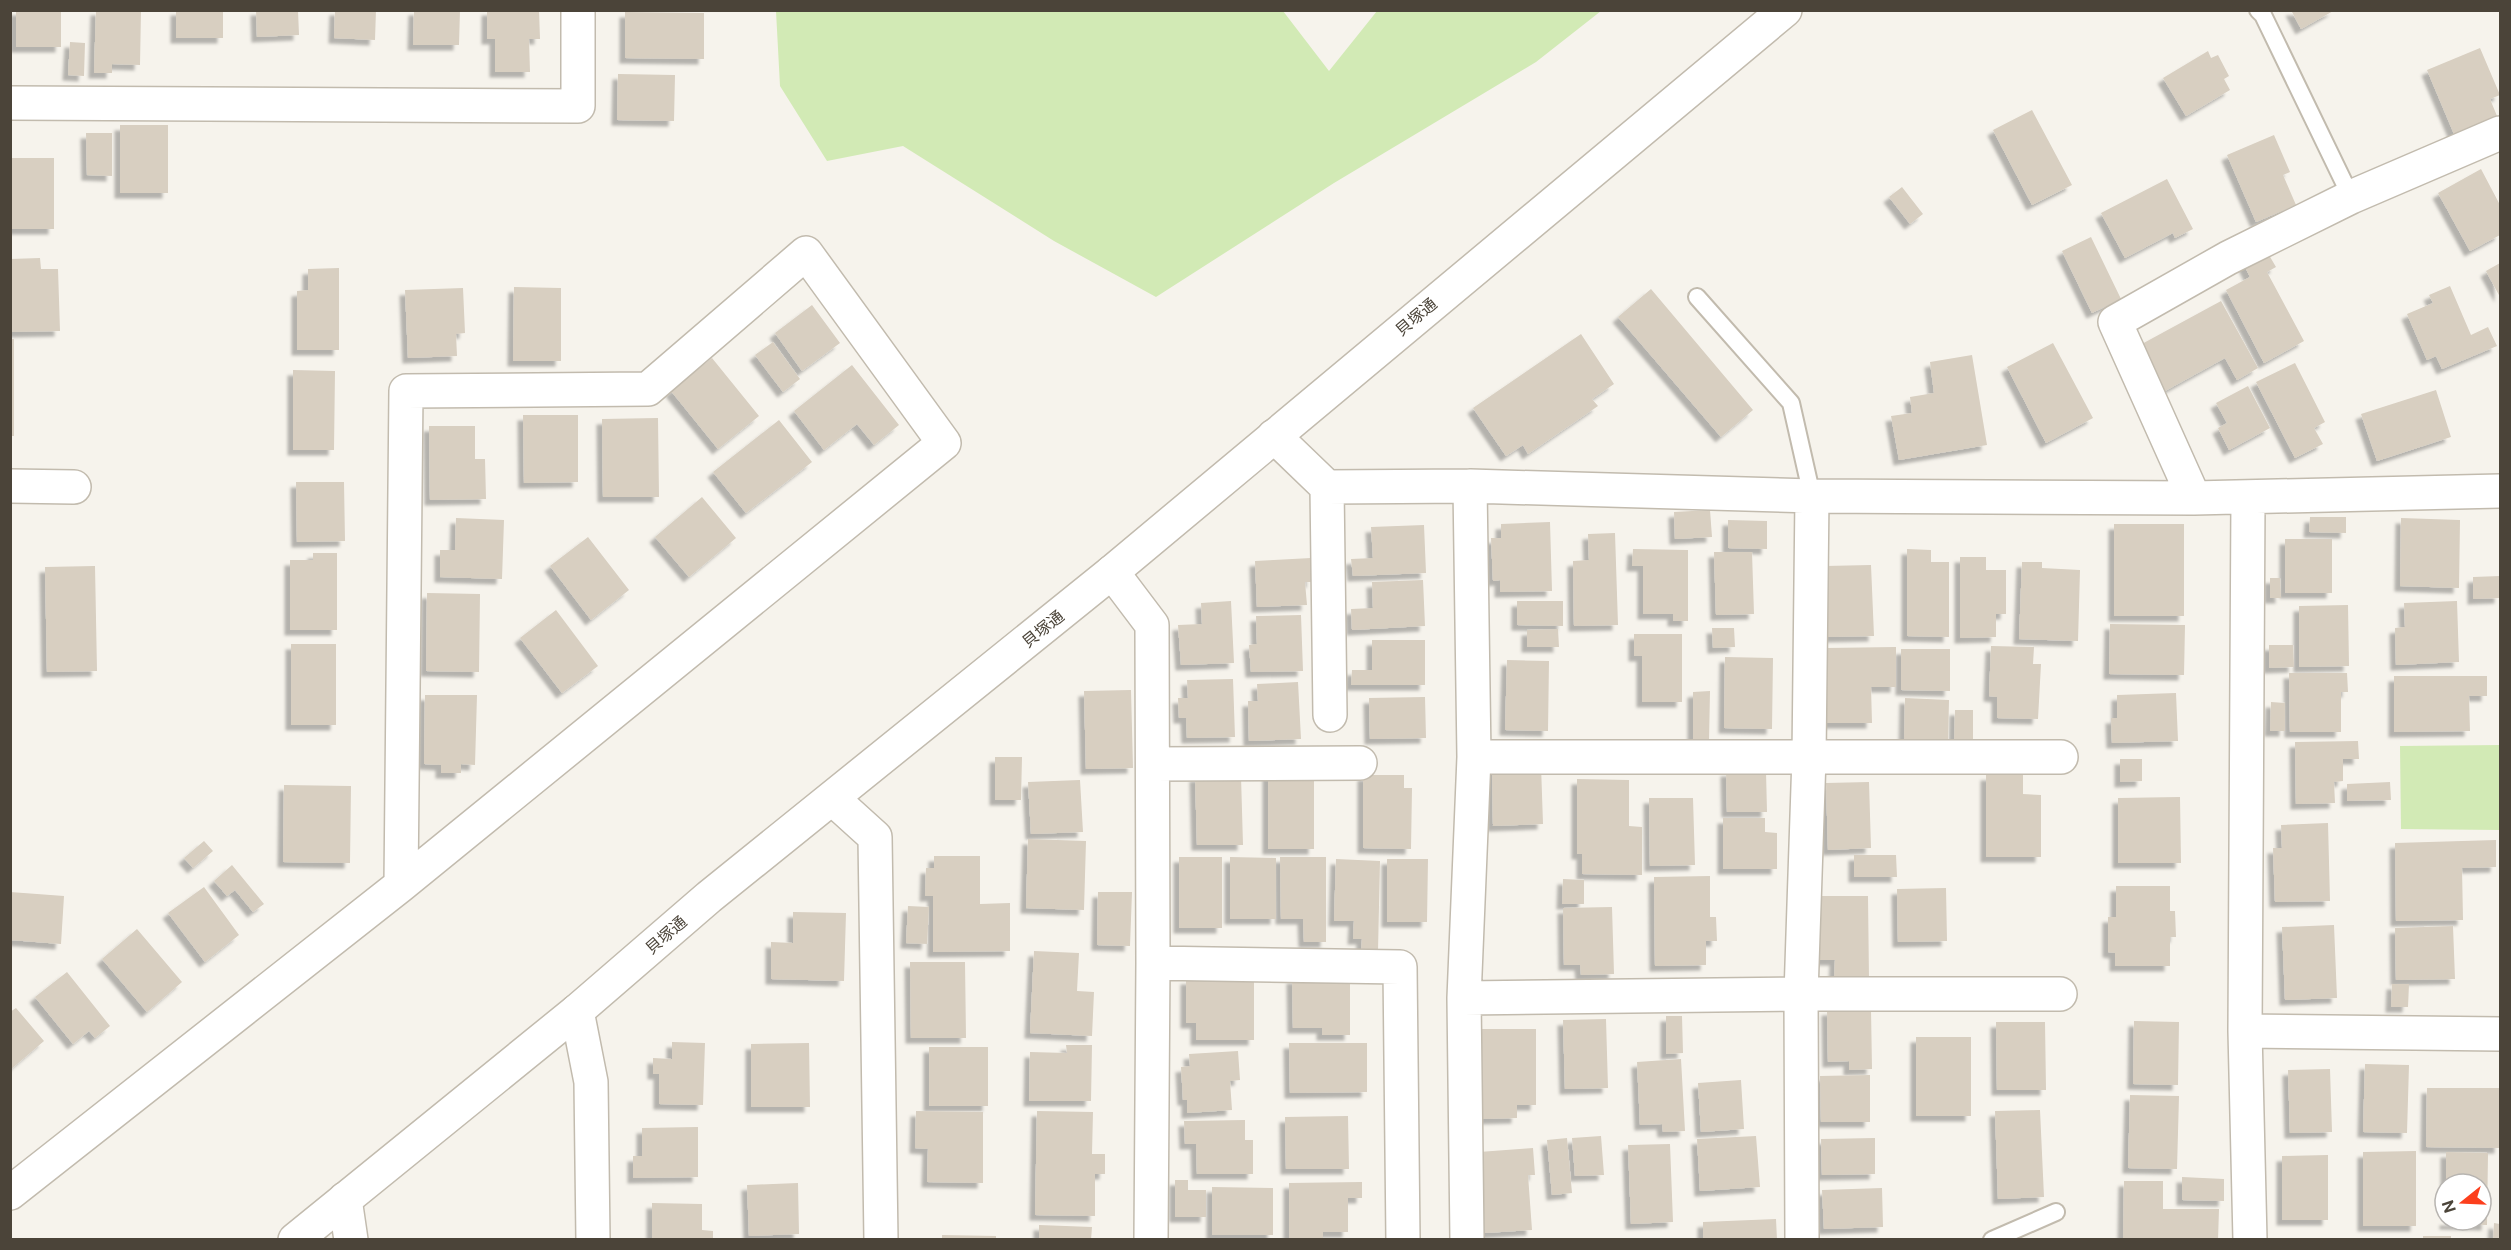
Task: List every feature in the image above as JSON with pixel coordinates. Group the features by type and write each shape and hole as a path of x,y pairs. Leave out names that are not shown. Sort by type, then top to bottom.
{"street":[{"path":"10,103 578,106 578,10"},
{"name":"貝塚通","path":"295,1239 577,1011 709,897 1112,572 1785,10"},
{"path":"2194,498 2115,322 2228,258 2351,197 2500,133"},
{"path":"10,1193 401,885 944,443 806,253 648,389 406,391 401,885"},
{"path":"1274,436 1327,487 1470,486 1812,496 2248,499 2500,491"},
{"path":"10,486 74,487"},
{"path":"1467,1239 1464,998 1474,756 1470,486"},
{"path":"1327,487 1330,715"},
{"path":"1802,1239 1801,993 1809,757 1812,496"},
{"path":"2248,499 2245,1032 2250,1239"},
{"path":"1112,572 1152,625 1151,1239"},
{"path":"1474,756 2061,757"},
{"path":"1153,764 1360,763"},
{"path":"833,799 875,837 881,1239"},
{"path":"1153,963 1400,967 1403,1239"},
{"path":"1464,998 1801,993 2060,994"},
{"path":"577,1011 591,1082 593,1239"},
{"path":"2245,1032 2500,1034"},
{"path":"345,1199 351,1239"}],"lane":[{"path":"2258,10 2263,15 2351,197"},
{"path":"1697,297 1791,403 1812,496"},
{"path":"1992,1239 2056,1212"}],"green space":[{"path":"776,11 1283,11 1329,71 1377,11 1601,11 1536,62 1334,183 1156,297 1054,241 903,146 827,161 780,86"},
{"path":"2500,745 2500,830 2401,829 2400,746"}],"building":[{"path":"16,10 61,10 61,47 16,47"},
{"path":"96,10 141,10 140,65 112,64 112,73 94,73"},
{"path":"176,10 223,10 223,38 176,38"},
{"path":"256,10 298,10 299,35 257,37"},
{"path":"335,10 376,10 375,40 334,38"},
{"path":"414,10 460,10 459,45 413,45"},
{"path":"487,10 539,10 540,39 529,39 530,72 495,72 495,39 487,39"},
{"path":"2291,10 2335,10 2301,29"},
{"path":"625,12 704,13 704,59 625,58"},
{"path":"70,42 85,43 84,76 68,75"},
{"path":"2480,48 2500,95 2490,99 2497,116 2454,134 2427,70"},
{"path":"2208,51 2211,58 2218,55 2229,76 2224,79 2230,90 2186,116 2163,78"},
{"path":"618,74 675,75 674,121 617,120"},
{"path":"2032,110 2072,185 2032,205 1993,130"},
{"path":"120,125 168,125 168,193 120,193"},
{"path":"86,133 112,133 112,176 87,175"},
{"path":"2274,135 2290,172 2283,175 2296,205 2256,222 2227,155"},
{"path":"10,158 54,158 54,229 10,229"},
{"path":"2481,169 2500,205 2500,235 2470,251 2438,193"},
{"path":"2167,179 2193,229 2175,238 2173,233 2125,258 2101,213"},
{"path":"1902,187 1923,214 1910,224 1889,197"},
{"path":"2091,237 2121,299 2092,313 2062,251"},
{"path":"2266,250 2276,267 2267,272 2304,341 2264,363 2226,290 2250,277 2243,263"},
{"path":"40,258 41,269 58,269 60,331 10,332 10,259"},
{"path":"2500,263 2500,297 2486,271"},
{"path":"339,268 339,350 297,350 297,291 308,290 308,269"},
{"path":"2450,286 2471,335 2488,327 2497,346 2442,369 2436,356 2427,360 2407,314 2433,303 2429,295"},
{"path":"514,287 561,288 561,361 513,361"},
{"path":"463,288 465,333 456,334 457,356 408,358 405,290"},
{"path":"1651,289 1753,410 1721,437 1618,317"},
{"path":"2221,301 2258,368 2237,380 2225,358 2165,391 2140,345"},
{"path":"812,305 840,343 802,371 775,333"},
{"path":"1581,334 1614,384 1592,399 1598,406 1528,454 1523,445 1506,456 1473,408"},
{"path":"10,339 14,339 14,436 10,436"},
{"path":"773,342 800,379 783,392 755,355"},
{"path":"2053,343 2093,418 2046,443 2007,367"},
{"path":"1972,355 1987,445 1899,460 1891,416 1912,413 1910,397 1934,393 1930,362"},
{"path":"712,358 759,416 718,449 671,391"},
{"path":"2295,363 2325,422 2314,428 2323,444 2295,458 2256,382"},
{"path":"852,365 899,425 874,445 857,424 824,450 794,411"},
{"path":"293,370 335,371 334,450 293,450"},
{"path":"2248,386 2270,428 2229,450 2218,428 2227,423 2216,403"},
{"path":"2436,390 2451,437 2377,461 2361,414"},
{"path":"523,415 578,415 578,482 524,483"},
{"path":"658,418 659,497 603,497 602,419"},
{"path":"779,420 812,462 746,513 713,472"},
{"path":"429,426 475,426 475,459 485,459 486,499 430,500"},
{"path":"296,482 344,482 345,541 297,542"},
{"path":"702,497 736,538 689,577 655,537"},
{"path":"1710,510 1712,537 1675,539 1674,512"},
{"path":"2310,517 2346,517 2346,533 2309,532"},
{"path":"456,518 504,520 502,579 440,577 440,550 455,550"},
{"path":"2401,518 2460,520 2459,588 2400,586"},
{"path":"1728,520 1767,521 1767,549 1728,548"},
{"path":"1550,522 1552,591 1500,592 1500,580 1493,581 1491,538 1501,538 1501,524"},
{"path":"2114,524 2184,524 2184,616 2114,616"},
{"path":"1424,525 1426,573 1353,576 1351,559 1373,558 1371,527"},
{"path":"1615,533 1618,625 1574,626 1573,561 1589,560 1588,534"},
{"path":"588,537 629,590 591,620 550,566"},
{"path":"2285,539 2332,539 2332,593 2285,593"},
{"path":"1633,549 1688,550 1688,621 1673,621 1673,614 1643,614 1643,566 1632,566"},
{"path":"1907,549 1931,550 1931,562 1949,562 1949,637 1907,636"},
{"path":"1714,552 1752,552 1754,614 1716,615"},
{"path":"313,553 337,553 337,630 290,630 290,560 313,560"},
{"path":"1960,557 1986,557 1986,570 2006,570 2006,614 1996,614 1996,637 1960,638"},
{"path":"1311,558 1312,582 1305,582 1307,605 1257,607 1255,561"},
{"path":"2022,562 2042,562 2042,568 2080,570 2078,641 2019,639"},
{"path":"1871,565 1874,636 1827,637 1825,566"},
{"path":"95,566 97,671 47,672 45,567"},
{"path":"2500,576 2500,598 2473,599 2473,577"},
{"path":"2270,578 2280,578 2281,598 2270,598"},
{"path":"1423,580 1425,626 1352,630 1351,609 1373,608 1372,582"},
{"path":"427,593 480,594 479,672 426,671"},
{"path":"1231,601 1234,663 1181,665 1178,625 1202,624 1201,603"},
{"path":"1517,601 1563,601 1563,626 1517,625"},
{"path":"2457,601 2459,662 2396,665 2395,628 2405,627 2404,603"},
{"path":"2348,605 2349,666 2299,667 2299,606"},
{"path":"556,610 598,666 562,693 520,638"},
{"path":"1301,615 1303,671 1251,672 1249,645 1257,644 1256,616"},
{"path":"2110,624 2185,625 2184,675 2109,674"},
{"path":"1712,628 1734,628 1735,647 1713,648"},
{"path":"1558,629 1559,647 1527,647 1527,630"},
{"path":"1634,634 1682,634 1682,702 1642,702 1642,656 1634,656"},
{"path":"1372,640 1425,640 1425,685 1351,685 1352,670 1372,670"},
{"path":"291,644 336,644 336,725 291,725"},
{"path":"2269,645 2293,645 2294,667 2269,668"},
{"path":"1991,646 2034,647 2033,664 2041,664 2038,719 1997,718 1997,697 1989,696"},
{"path":"1896,647 1896,687 1871,687 1872,723 1826,723 1826,648"},
{"path":"1901,649 1950,649 1950,691 1901,690"},
{"path":"1725,657 1773,658 1772,729 1724,728"},
{"path":"1507,660 1549,661 1548,731 1505,730"},
{"path":"2289,673 2347,673 2348,692 2341,692 2341,732 2290,732"},
{"path":"2394,676 2487,676 2487,696 2469,696 2470,731 2394,732"},
{"path":"1233,679 1235,737 1187,738 1186,718 1179,718 1178,698 1188,698 1187,680"},
{"path":"1298,682 1301,739 1249,741 1248,701 1258,701 1257,684"},
{"path":"1131,690 1133,768 1086,769 1084,691"},
{"path":"1710,691 1709,742 1693,742 1693,692"},
{"path":"2176,693 2178,741 2112,743 2111,718 2117,718 2117,695"},
{"path":"425,695 477,695 475,765 461,764 461,773 441,773 441,765 424,764"},
{"path":"1425,697 1426,738 1370,739 1369,698"},
{"path":"1905,698 1949,700 1948,745 1904,744"},
{"path":"2271,702 2285,703 2285,731 2270,731"},
{"path":"1955,710 1973,710 1973,747 1954,747"},
{"path":"2358,741 2359,759 2343,759 2343,781 2334,782 2335,803 2296,804 2295,742"},
{"path":"995,757 1022,757 1021,800 995,800"},
{"path":"2120,759 2142,759 2142,781 2120,782"},
{"path":"1541,765 1543,824 1493,826 1492,766"},
{"path":"1726,771 1766,771 1767,812 1727,812"},
{"path":"1268,773 1314,774 1314,849 1268,849"},
{"path":"1363,775 1404,775 1404,788 1412,788 1411,849 1363,848"},
{"path":"1986,775 2023,775 2023,794 2041,795 2041,857 1986,857"},
{"path":"1195,776 1241,776 1243,845 1197,845"},
{"path":"1577,779 1629,780 1629,826 1642,827 1642,875 1582,874 1582,854 1577,854"},
{"path":"1080,780 1083,832 1031,834 1028,782"},
{"path":"1869,782 1871,848 1828,850 1826,783"},
{"path":"2390,782 2391,800 2347,801 2347,784"},
{"path":"284,785 351,786 350,863 283,862"},
{"path":"2180,797 2181,863 2118,863 2118,798"},
{"path":"1649,798 1693,798 1695,865 1650,866"},
{"path":"1723,818 1765,818 1765,832 1777,833 1777,869 1723,869"},
{"path":"2328,823 2330,901 2275,902 2273,848 2282,848 2281,825"},
{"path":"1028,839 1086,841 1084,910 1026,908"},
{"path":"2496,840 2496,867 2462,868 2463,920 2396,921 2395,843"},
{"path":"204,841 213,851 193,868 184,858"},
{"path":"1854,855 1896,855 1897,877 1854,877"},
{"path":"934,856 980,856 980,904 1010,903 1010,951 933,952 933,896 925,896 926,868 934,868"},
{"path":"1179,857 1222,857 1222,928 1179,928"},
{"path":"1230,857 1276,858 1276,919 1230,919"},
{"path":"1280,857 1326,857 1326,942 1304,942 1303,919 1281,919"},
{"path":"1336,859 1380,861 1378,951 1361,951 1362,939 1353,939 1354,921 1334,921"},
{"path":"1387,859 1428,859 1427,922 1387,922"},
{"path":"232,865 264,904 253,912 235,890 227,896 214,881"},
{"path":"1710,876 1710,917 1716,917 1717,941 1706,941 1706,965 1655,966 1654,877"},
{"path":"1563,879 1584,880 1584,904 1562,904"},
{"path":"2116,886 2170,886 2170,911 2175,911 2176,937 2170,937 2170,966 2115,966 2115,953 2108,952 2108,917 2116,917"},
{"path":"204,887 239,935 205,962 168,913"},
{"path":"1946,888 1947,941 1898,942 1897,889"},
{"path":"10,892 64,896 61,944 10,940"},
{"path":"1098,892 1132,892 1130,946 1097,945"},
{"path":"1819,896 1868,896 1869,980 1834,980 1835,960 1819,960"},
{"path":"908,906 929,907 927,944 906,943"},
{"path":"1612,907 1614,974 1581,975 1580,965 1564,965 1563,908"},
{"path":"793,912 846,913 844,981 771,979 771,942 793,943"},
{"path":"2334,925 2337,998 2285,1000 2282,927"},
{"path":"2453,926 2455,979 2396,980 2395,928"},
{"path":"137,929 182,982 147,1012 102,959"},
{"path":"1034,951 1079,953 1077,991 1094,992 1092,1036 1030,1033"},
{"path":"910,962 965,962 966,1038 911,1038"},
{"path":"67,972 110,1026 95,1038 89,1031 73,1044 35,997"},
{"path":"1292,978 1350,979 1350,1035 1322,1035 1322,1028 1293,1028"},
{"path":"1186,979 1254,979 1254,1040 1196,1040 1196,1023 1186,1023"},
{"path":"2392,984 2409,984 2408,1007 2391,1007"},
{"path":"16,1008 44,1041 10,1070 10,1012"},
{"path":"1871,1009 1872,1069 1849,1070 1849,1061 1828,1062 1827,1010"},
{"path":"1666,1016 1682,1016 1683,1053 1666,1054"},
{"path":"1606,1019 1608,1088 1565,1089 1563,1020"},
{"path":"2134,1021 2179,1022 2178,1085 2133,1084"},
{"path":"1996,1022 2045,1022 2046,1090 1997,1090"},
{"path":"1481,1029 1536,1029 1536,1105 1517,1105 1517,1118 1482,1119"},
{"path":"1916,1037 1971,1037 1971,1116 1916,1116"},
{"path":"672,1042 705,1043 703,1105 659,1104 659,1074 653,1074 653,1058 672,1059"},
{"path":"809,1043 810,1107 751,1107 751,1044"},
{"path":"1289,1043 1367,1043 1367,1092 1290,1093"},
{"path":"1066,1045 1092,1045 1091,1101 1029,1101 1030,1052 1067,1053"},
{"path":"929,1047 988,1047 988,1106 929,1106"},
{"path":"1238,1051 1240,1080 1230,1081 1232,1110 1187,1113 1187,1100 1183,1100 1181,1067 1190,1066 1189,1054"},
{"path":"1681,1059 1685,1131 1663,1132 1662,1124 1640,1125 1637,1062"},
{"path":"2365,1064 2409,1065 2407,1133 2363,1132"},
{"path":"2330,1069 2332,1132 2290,1133 2288,1070"},
{"path":"1870,1075 1870,1122 1821,1122 1820,1076"},
{"path":"1741,1080 1744,1129 1701,1132 1698,1083"},
{"path":"2427,1088 2500,1088 2500,1148 2426,1147"},
{"path":"2130,1095 2179,1096 2177,1169 2128,1168"},
{"path":"2040,1110 2044,1197 1998,1199 1995,1111"},
{"path":"916,1111 983,1112 983,1183 927,1182 928,1149 915,1148"},
{"path":"1037,1111 1093,1112 1092,1154 1105,1154 1105,1174 1095,1174 1095,1216 1035,1215"},
{"path":"1348,1116 1349,1169 1286,1169 1285,1117"},
{"path":"1245,1120 1245,1140 1253,1140 1253,1174 1197,1174 1196,1144 1185,1144 1184,1121"},
{"path":"698,1127 698,1177 633,1178 633,1156 642,1156 642,1128"},
{"path":"1601,1136 1604,1175 1575,1176 1572,1138"},
{"path":"1756,1136 1760,1187 1700,1191 1697,1139"},
{"path":"1567,1138 1572,1193 1552,1195 1547,1140"},
{"path":"1875,1138 1875,1174 1822,1175 1821,1139"},
{"path":"1670,1144 1673,1222 1631,1224 1628,1145"},
{"path":"1533,1148 1535,1175 1528,1175 1532,1230 1485,1233 1479,1152"},
{"path":"2416,1151 2416,1226 2363,1226 2363,1152"},
{"path":"2446,1152 2488,1153 2488,1172 2446,1172"},
{"path":"2328,1155 2328,1220 2282,1220 2282,1156"},
{"path":"2182,1177 2224,1179 2224,1201 2182,1200"},
{"path":"1175,1180 1188,1180 1188,1190 1206,1190 1206,1217 1175,1217"},
{"path":"2124,1181 2163,1181 2163,1209 2219,1209 2218,1240 2123,1240"},
{"path":"1362,1182 1362,1198 1348,1198 1348,1232 1323,1232 1323,1238 1289,1238 1289,1183"},
{"path":"798,1183 799,1234 749,1236 747,1185"},
{"path":"1212,1187 1273,1188 1273,1235 1212,1235"},
{"path":"1882,1188 1883,1227 1824,1229 1822,1190"},
{"path":"652,1203 702,1204 702,1230 713,1231 713,1240 652,1240"},
{"path":"1776,1219 1777,1240 1703,1240 1703,1222"},
{"path":"2494,1223 2500,1224 2500,1240 2493,1240"},
{"path":"1039,1225 1092,1227 1091,1240 1039,1240"},
{"path":"942,1235 996,1236 996,1240 942,1240"},
{"path":"2423,1236 2451,1236 2451,1240 2423,1240"}]}
